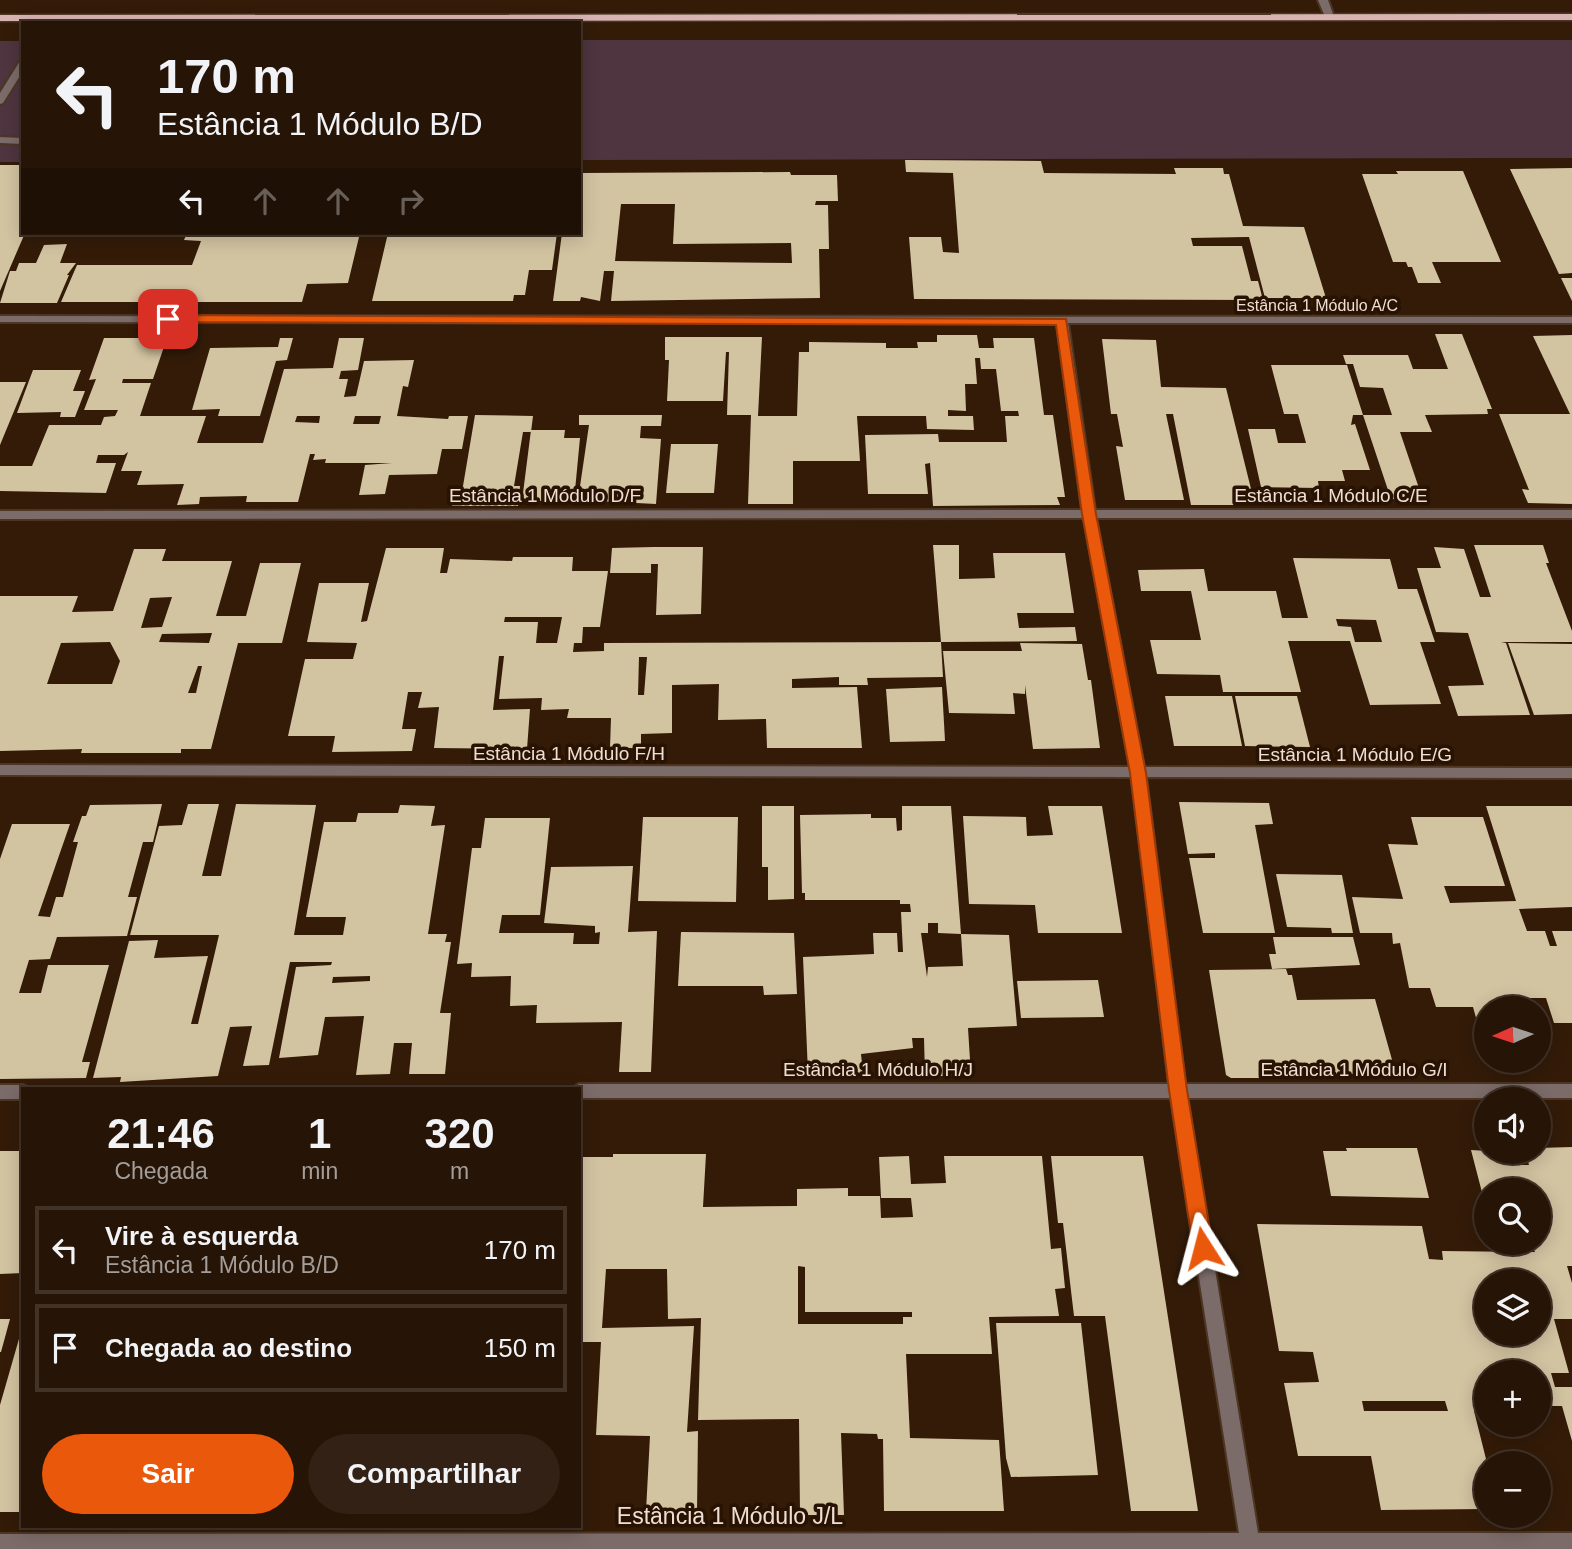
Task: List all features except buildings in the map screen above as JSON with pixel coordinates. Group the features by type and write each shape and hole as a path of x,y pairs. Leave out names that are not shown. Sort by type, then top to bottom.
{"main road":[{"path":"0,18 496,20 1572,17"}],"street":[{"path":"1323,0 1329,17"},
{"path":"0,101 21,67"},
{"path":"0,132 21,141"},
{"path":"0,141 21,141"},
{"name":"Estância 1 Módulo A/C","path":"0,319 1572,320"},
{"path":"1062,321 1089,514 1138,773 1178,1090 1250,1544"},
{"name":"Estância 1 Módulo C/E","path":"1089,514 1572,514"},
{"name":"Estância 1 Módulo D/F","path":"0,515 1089,514"},
{"name":"Estância 1 Módulo F/H","path":"0,770 1138,773"},
{"name":"Estância 1 Módulo E/G","path":"1138,773 1572,774"},
{"name":"Estância 1 Módulo G/I","path":"1178,1090 1572,1091"},
{"name":"Estância 1 Módulo H/J","path":"581,1091 1178,1090"},
{"path":"0,1092 21,1092"},
{"name":"Estância 1 Módulo J/L","path":"0,1543 1572,1542"}],"shaded area":[{"path":"581,40 1572,40 1572,158 581,160"},
{"path":"0,41 21,41 21,162 0,162"}],"route":[{"path":"168,319 1062,321 1089,514 1138,773 1178,1090 1203,1248"}]}
